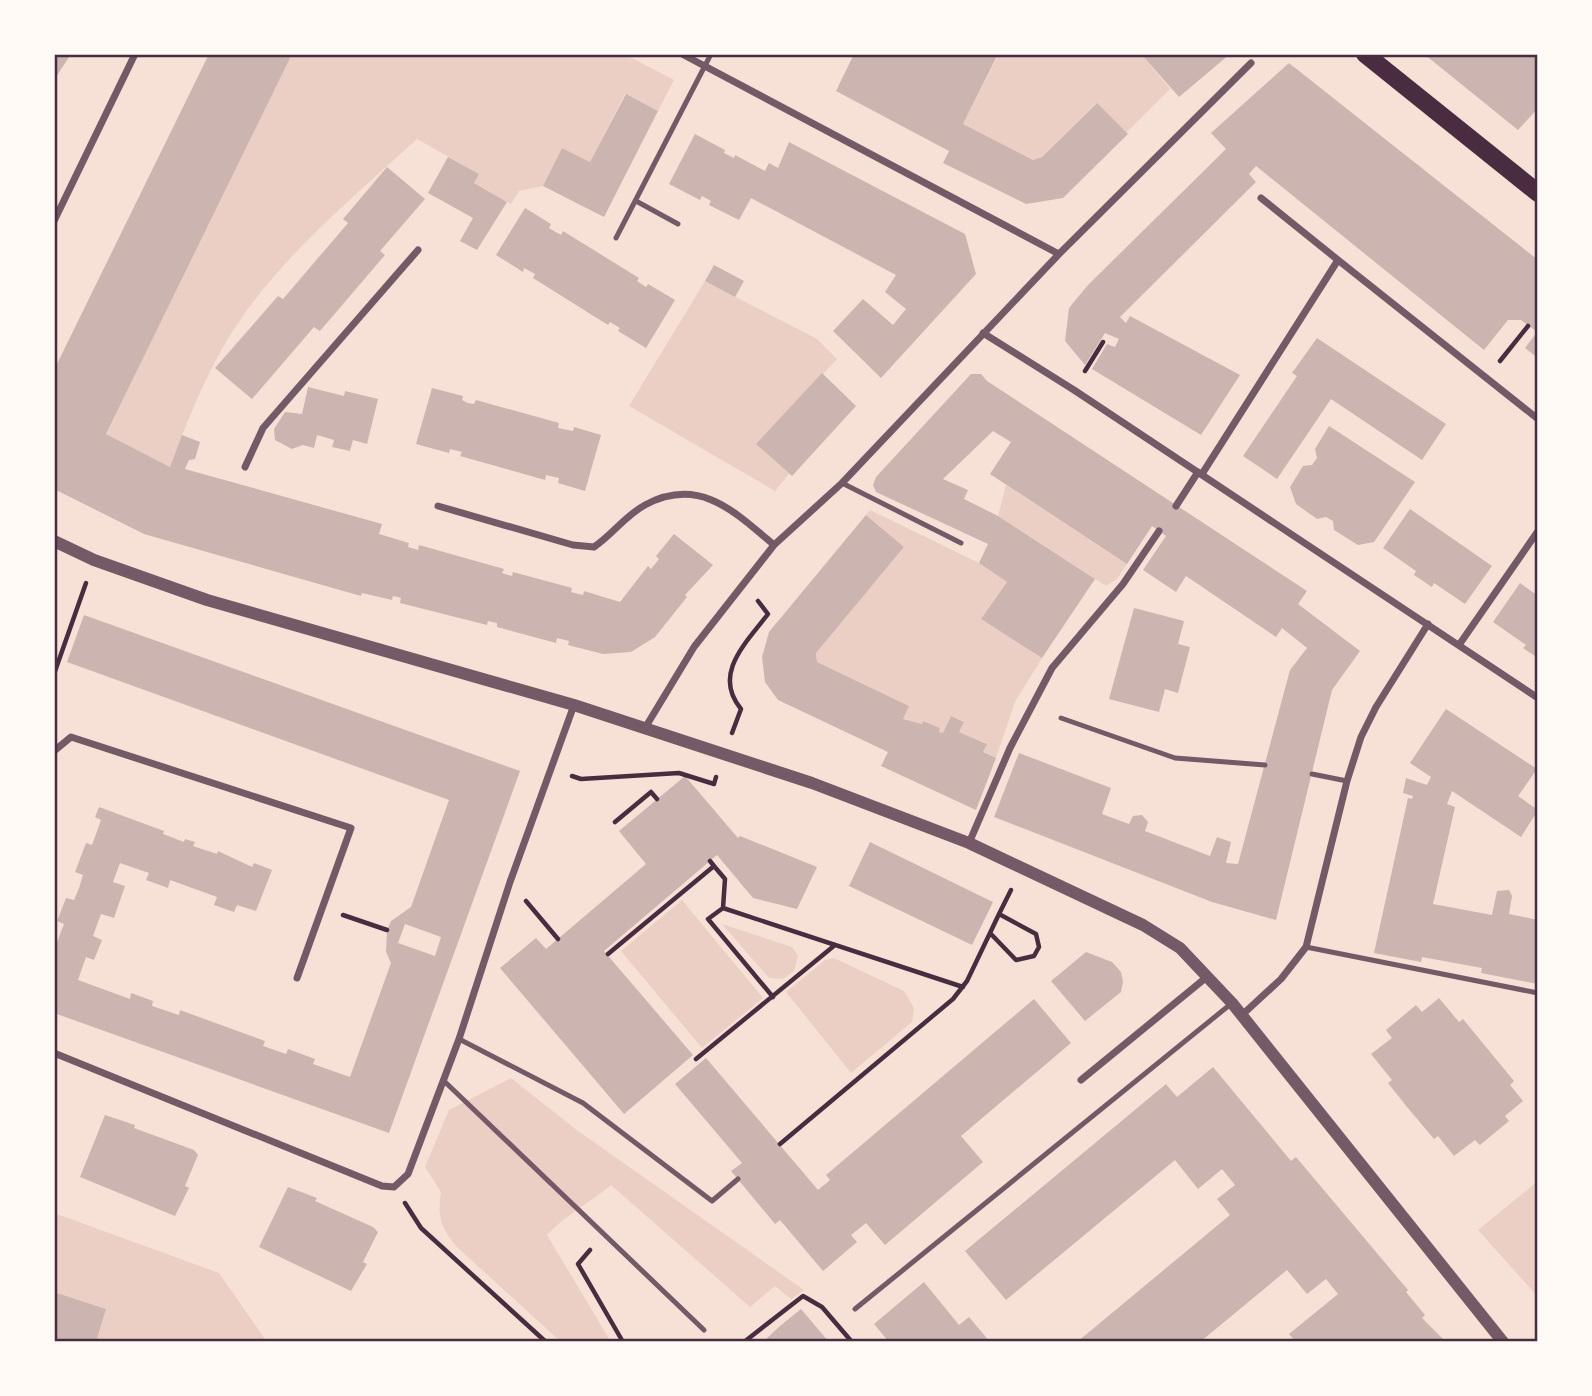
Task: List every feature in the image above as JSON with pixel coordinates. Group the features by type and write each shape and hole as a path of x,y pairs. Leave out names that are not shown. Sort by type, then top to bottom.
{"main road":[{"path":"1365,54 1538,193"}],"street":[{"path":"54,221 135,54"},
{"path":"682,54 1059,254"},
{"path":"645,728 694,648 774,545 842,482 1059,254 1251,64"},
{"path":"1261,198 1538,419"},
{"path":"245,467 263,428 418,250"},
{"path":"1176,506 1338,260"},
{"path":"983,333 1200,473 1538,698"},
{"path":"438,506 573,545 594,547 643,506 673,494 697,496 723,503 774,545"},
{"path":"1459,645 1538,530"},
{"path":"969,844 1010,748 1052,668 1123,584 1159,531"},
{"path":"54,541 94,560 207,600 574,705 813,783 969,844 1143,925 1180,948 1232,1003 1503,1342"},
{"path":"1242,1015 1282,979 1306,947 1347,781 1367,722 1428,624"},
{"path":"54,1053 382,1186 394,1187 408,1174 459,1039 510,882 574,705"},
{"path":"54,751 71,737 351,828 297,978"},
{"path":"1081,1080 1208,976"}],"lane":[{"path":"616,238 711,54"},
{"path":"636,201 678,224"},
{"path":"842,482 961,543"},
{"path":"1061,718 1175,758 1265,765"},
{"path":"1312,774 1347,781"},
{"path":"1306,947 1538,993"},
{"path":"855,1309 1232,1003"},
{"path":"459,1039 583,1102 712,1201 738,1179"},
{"path":"443,1080 704,1330"}],"path":[{"path":"1487,379 1528,326"},
{"path":"1088,367 1103,342"},
{"path":"54,674 94,560"},
{"path":"615,822 651,792 657,799"},
{"path":"607,954 712,864 725,879 723,908 708,919 773,997"},
{"path":"780,1144 925,1025 963,987 1023,868"},
{"path":"510,882 558,939"},
{"path":"323,907 387,930"},
{"path":"723,908 963,987"},
{"path":"990,933 1016,960 1030,958 1039,947 1039,939 1033,930 999,914"},
{"path":"696,1059 836,945"},
{"path":"394,1187 421,1228 546,1342"},
{"path":"602,1235 578,1264 623,1342"},
{"path":"744,1342 803,1297 822,1307 852,1342"}],"shaded area":[{"path":"292,54 624,54 674,80 658,111 625,94 590,162 562,148 543,186 519,191 511,204 474,183 479,174 417,139 337,211 262,291 214,363 170,467 106,434"},
{"path":"999,54 1141,54 1170,89 1126,133 1096,103 1042,157 1033,160 963,124"},
{"path":"705,281 817,339 837,359 757,444 789,474 775,491 629,406"},
{"path":"1006,485 1127,564 1117,579 1106,586 998,516"},
{"path":"870,510 979,563 1007,582 981,619 1042,658 1015,702 996,758 983,752 986,743 959,732 963,721 951,716 943,733 939,732 940,728 923,721 922,724 903,719 909,706 817,662 816,653 904,547 866,515"},
{"path":"682,900 763,998 702,1048 621,951"},
{"path":"722,924 792,947 798,956 794,971 783,979 769,978"},
{"path":"834,958 904,991 914,1008 912,1022 851,1073 786,992 825,960"},
{"path":"511,1078 578,1131 804,1290 791,1299 775,1286 750,1307 611,1185 547,1235 611,1342 561,1342 457,1247 442,1222 441,1192 425,1167 449,1110"},
{"path":"1538,1181 1538,1297 1478,1230"},
{"path":"54,1213 219,1273 267,1342 96,1342 106,1309 54,1292"}],"building":[{"path":"54,54 71,54 54,80"},
{"path":"209,54 292,54 106,434 170,467 182,435 200,442 195,459 189,460 185,469 382,524 379,534 409,543 408,547 418,550 419,545 504,569 502,573 512,576 513,572 572,588 571,592 583,595 584,591 620,602 648,566 651,569 659,559 656,556 674,534 713,565 685,595 687,597 655,637 631,652 603,654 568,645 569,641 557,638 556,643 497,627 497,623 488,621 487,625 400,603 401,598 393,596 392,600 362,593 361,596 144,534 54,489 54,370"},
{"path":"854,54 998,54 963,124 1033,160 1042,157 1097,103 1128,134 1063,198 1026,204 943,163 949,151 836,91"},
{"path":"1141,54 1230,54 1179,97"},
{"path":"1424,54 1538,54 1538,108 1518,130"},
{"path":"1289,63 1538,260 1538,358 1525,348 1537,332 1521,320 1508,320 1484,350 1256,166 1249,174 1256,182 1120,317 1126,323 1130,316 1240,375 1201,435 1092,369 1107,344 1115,347 1119,339 1105,333 1085,365 1065,341 1069,308 1088,285 1226,149 1211,133"},
{"path":"626,94 658,111 604,217 543,186 562,148 590,162"},
{"path":"695,134 725,150 724,153 734,158 735,155 765,171 769,163 778,168 789,142 965,234 976,274 881,378 833,331 863,299 893,325 906,309 885,292 896,275 751,198 739,220 709,205 711,201 702,196 700,200 669,184"},
{"path":"448,157 479,174 474,183 507,202 477,250 460,241 473,218 428,193"},
{"path":"387,167 425,199 380,251 385,255 320,331 314,327 252,399 215,368 278,296 283,299 348,223 343,219"},
{"path":"525,208 551,224 549,228 561,235 563,231 639,278 637,281 646,287 648,284 675,300 646,348 618,331 620,328 610,322 608,325 533,278 535,274 524,268 523,272 496,255"},
{"path":"714,265 744,281 735,297 705,281"},
{"path":"1317,338 1446,424 1422,460 1331,399 1277,479 1243,456 1297,376 1292,373"},
{"path":"822,373 856,406 792,476 756,444"},
{"path":"971,374 981,374 987,381 1307,591 1298,604 1360,651 1332,690 1276,920 1212,902 994,817 1019,753 1111,788 1102,814 1129,824 1133,816 1142,815 1148,822 1145,831 1210,856 1217,837 1231,842 1226,863 1238,864 1290,670 1307,648 1282,628 1276,637 1186,576 1176,592 1143,570 1166,536 1152,526 1127,564 990,474 1011,442 993,431 943,479 968,490 964,499 998,516 1095,579 1042,658 981,619 1007,582 979,563 988,544 876,492 873,485 876,477"},
{"path":"308,387 344,396 345,391 378,399 367,444 353,440 350,451 332,447 334,440 317,435 314,448 303,445 292,449 275,440 274,429 285,412 302,414"},
{"path":"432,388 463,396 462,400 468,403 474,404 476,400 559,423 558,428 573,431 574,427 601,435 585,491 558,483 559,478 546,475 545,480 460,456 462,452 450,449 449,453 416,444"},
{"path":"1329,426 1415,482 1374,542 1358,545 1334,530 1333,521 1326,517 1317,519 1296,504 1290,487 1303,466 1312,465 1317,458 1315,449"},
{"path":"1410,509 1492,566 1465,604 1434,583 1432,587 1414,575 1416,571 1383,548"},
{"path":"866,515 904,547 816,653 817,662 909,706 903,719 922,724 923,721 940,728 939,732 943,733 951,716 964,722 959,732 987,744 983,752 996,758 976,810 881,766 888,752 778,700 765,682 762,657 769,632"},
{"path":"1520,583 1538,596 1538,658 1523,648 1526,645 1493,622"},
{"path":"1134,608 1184,621 1178,644 1190,647 1178,693 1165,689 1159,712 1109,699"},
{"path":"84,615 520,771 389,1133 54,1013 54,950 64,924 57,921 66,898 74,900 79,888 83,875 75,872 86,843 92,845 101,820 95,817 99,807 164,831 163,834 184,842 185,839 195,842 193,846 217,854 218,851 252,867 254,863 272,870 256,911 237,905 234,912 214,905 217,897 170,880 168,888 146,880 149,873 120,863 113,882 125,886 114,918 101,914 93,936 102,940 94,960 86,957 78,980 130,999 131,993 153,1001 152,1006 179,1015 180,1010 265,1041 263,1046 286,1054 288,1049 315,1059 313,1064 350,1077 391,963 386,952 387,930 391,921 411,907 449,800 67,662","holes":["405,924 441,937 435,956 398,943"]},
{"path":"1446,709 1537,769 1518,796 1538,810 1521,837 1452,791 1447,804 1455,807 1433,904 1492,915 1497,891 1509,890 1512,896 1509,914 1538,920 1538,984 1481,973 1482,968 1422,957 1421,962 1374,953 1408,798 1412,799 1413,796 1403,793 1406,778 1427,785 1431,777 1410,763"},
{"path":"685,776 738,838 740,836 817,867 797,909 753,898 717,855 604,951 693,1055 624,1114 500,968 536,938 546,949 646,864 619,831"},
{"path":"870,842 993,902 972,945 849,886"},
{"path":"1086,952 1112,962 1121,972 1123,982 1121,992 1085,1021 1051,981"},
{"path":"1439,998 1459,1022 1463,1019 1514,1081 1510,1085 1523,1101 1505,1116 1509,1121 1480,1145 1475,1140 1454,1156 1438,1136 1434,1139 1407,1107 1388,1083 1392,1080 1371,1054 1392,1038 1386,1030 1416,1005 1422,1012"},
{"path":"1034,999 1071,1043 961,1136 983,1162 885,1245 866,1223 851,1235 857,1242 823,1271 780,1220 775,1224 731,1171 742,1163 675,1084 706,1058 818,1190 830,1180 826,1175"},
{"path":"1213,1067 1291,1161 1296,1157 1408,1290 1406,1292 1425,1315 1422,1318 1446,1342 1296,1342 1289,1334 1338,1294 1326,1279 1307,1294 1287,1270 1200,1342 1077,1342 1230,1215 1217,1199 1235,1185 1222,1169 1198,1189 1175,1160 1006,1300 965,1251 1166,1084 1177,1097"},
{"path":"105,1115 194,1150 198,1155 185,1186 189,1188 175,1216 80,1177"},
{"path":"288,1187 317,1198 315,1201 373,1227 378,1232 363,1262 367,1264 351,1291 259,1247"},
{"path":"924,1282 959,1325 969,1317 990,1342 889,1342 874,1324"},
{"path":"54,1292 106,1309 96,1342 54,1342"},
{"path":"801,1309 829,1342 763,1342 780,1326"}]}
